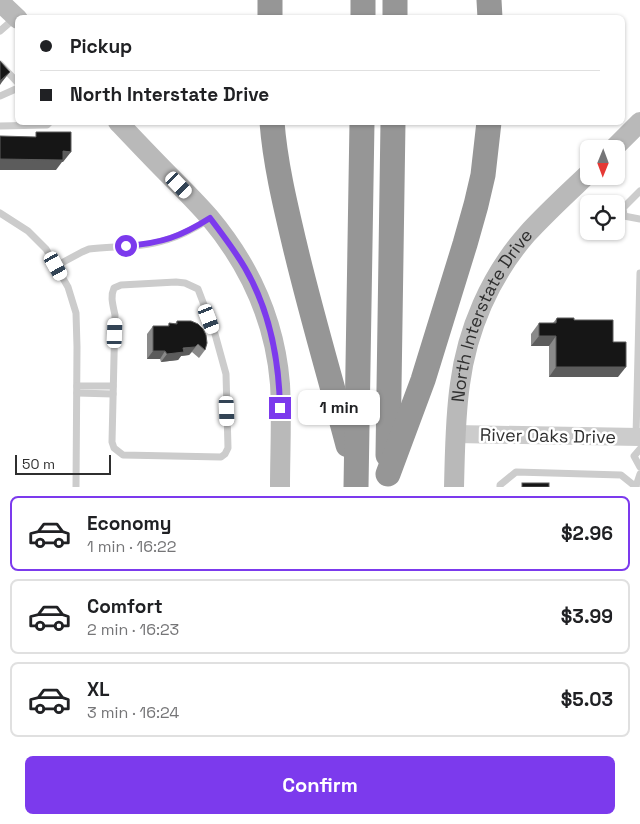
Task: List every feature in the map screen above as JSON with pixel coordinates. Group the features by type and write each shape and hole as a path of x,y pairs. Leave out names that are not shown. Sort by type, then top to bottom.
{"highway":[{"path":"270,0 270,15"},
{"path":"363,15 364,0"},
{"path":"395,0 395,15"},
{"path":"489,0 490,15"},
{"path":"272,125 288,213 302,273 356,480"},
{"path":"356,480 362,125"},
{"path":"388,480 393,125"},
{"path":"388,480 423,380 465,244 481,182 489,125"}],"main road":[{"path":"0,2 15,16"},
{"path":"622,140 640,122"},
{"path":"121,125 210,218 245,268 263,306 271,332 280,384 280,486"},
{"name":"North Interstate Drive","path":"454,486 455,434 460,384 465,356 480,309 511,255 527,235 580,182"}],"street":[{"name":"River Oaks Drive","path":"455,434 639,441"}],"lane":[{"path":"0,31 15,20"},
{"path":"0,64 15,80"},
{"path":"0,96 15,89"},
{"path":"0,126 48,125"},
{"path":"640,191 623,208 624,216 640,219"},
{"path":"0,213 36,238 46,249 68,287 76,313 76,486"},
{"path":"56,266 89,249 150,244 166,240 195,228 210,218"},
{"path":"640,273 639,441 634,456 640,466"},
{"path":"176,282 185,283 198,289 215,334 226,374 228,448 225,454 221,457 123,455 114,448 112,442 113,390 115,315 111,298 114,288 121,285 176,282"},
{"path":"77,390 113,390"},
{"path":"500,486 516,472 621,475 636,486 640,474"}],"building":[{"path":"0,61 10,72 0,81"},
{"path":"36,132 71,132 71,152 63,151 63,160 0,159 0,136 36,137"},
{"path":"557,318 613,320 613,342 626,342 626,367 556,367 556,336 539,336 539,323 556,323"},
{"path":"177,321 191,321 203,329 207,343 205,350 198,344 195,347 183,348 184,352 167,354 165,351 153,351 153,326 169,326 169,323 177,324"},
{"path":"522,483 549,483 549,487 522,487"}],"route":[{"path":"126,246 150,244 166,240 195,228 210,218 245,268 263,306 271,332 276,360 280,384 280,408"}]}
